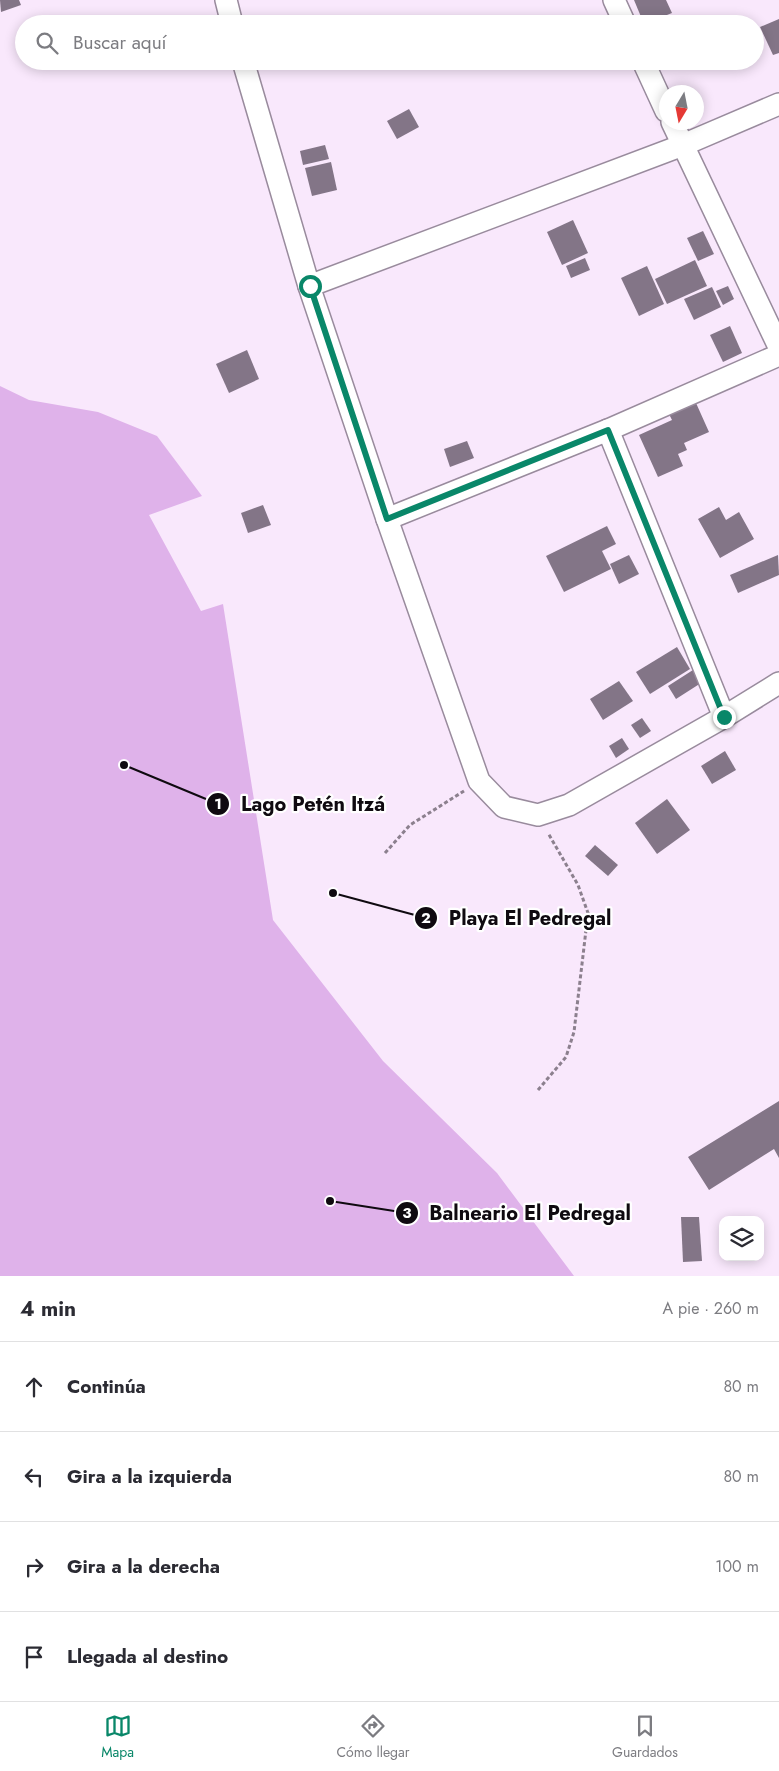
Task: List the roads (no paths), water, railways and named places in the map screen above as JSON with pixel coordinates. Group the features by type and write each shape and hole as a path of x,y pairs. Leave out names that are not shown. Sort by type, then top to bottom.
{"street":[{"path":"226,0 230,15"},
{"path":"614,0 622,15"},
{"path":"246,70 310,286 387,519 479,781 504,807 538,815 569,805 724,717 779,683"},
{"path":"647,70 659,95"},
{"path":"310,286 683,145 779,104"},
{"path":"676,130 779,347"},
{"path":"387,519 608,430 779,355"},
{"path":"608,430 724,717"}],"place":[{"name":"Lago Petén Itzá","path":"124,765"},
{"name":"Playa El Pedregal","path":"333,893"},
{"name":"Balneario El Pedregal","path":"330,1201"}]}
